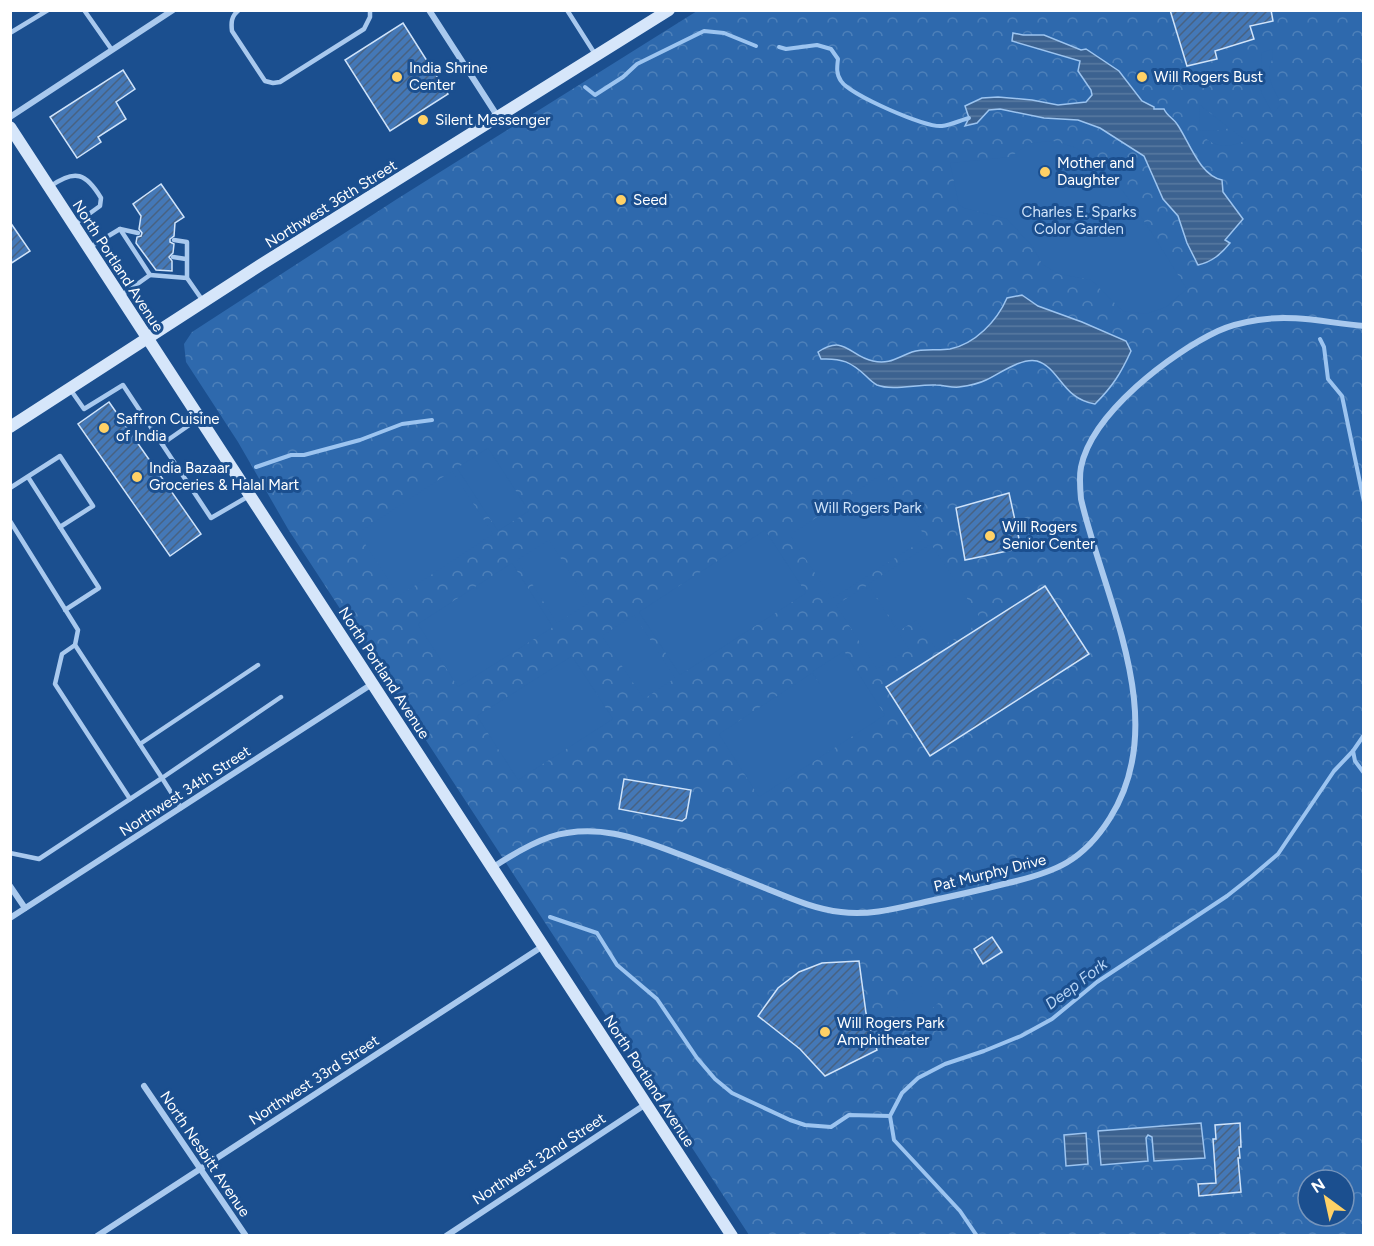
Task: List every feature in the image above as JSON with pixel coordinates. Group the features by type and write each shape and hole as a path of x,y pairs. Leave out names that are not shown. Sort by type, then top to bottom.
{"main road":[{"name":"Northwest 36th Street","path":"10,428 203,301 669,10"},
{"name":"North Portland Avenue","path":"13,135 732,1236"}],"street":[{"path":"10,117 173,10"},
{"path":"429,10 498,118"},
{"name":"Pat Murphy Drive","path":"492,868 519,851 550,837 577,831 609,832 644,841 813,907 855,914 882,911 1002,885 1062,867 1093,842 1114,812 1129,777 1136,735 1132,685 1123,643 1081,499 1081,466 1092,438 1105,419 1149,376 1217,331 1245,322 1282,318 1307,318 1364,326"},
{"name":"Northwest 34th Street","path":"10,918 373,684"},
{"path":"10,886 25,908"},
{"name":"Northwest 33rd Street","path":"97,1236 544,946"},
{"name":"North Nesbitt Avenue","path":"144,1086 246,1236"},
{"name":"Northwest 32nd Street","path":"446,1236 646,1103"},
{"path":"456,1229 460,1236"}],"lane":[{"path":"10,33 48,10"},
{"path":"84,10 112,50"},
{"path":"157,10 162,18"},
{"path":"235,11 231,22 232,31 265,81 273,83 279,82 364,29 370,17 370,10"},
{"path":"567,10 597,56"},
{"path":"49,187 65,176 71,175 80,176 93,185 97,191 101,198 100,206 73,226"},
{"path":"88,248 120,229 138,233"},
{"path":"120,229 150,275"},
{"path":"174,240 187,242 187,278 203,301"},
{"path":"132,249 141,250"},
{"path":"173,257 186,259"},
{"path":"120,296 150,275 187,278"},
{"path":"70,389 84,409 123,385 211,519 250,495"},
{"path":"162,444 199,418"},
{"path":"10,488 60,456 93,506 60,527"},
{"path":"28,477 99,588 65,610"},
{"path":"10,521 78,630 75,645 62,654 55,684 130,799"},
{"path":"10,534 16,530"},
{"path":"75,645 181,808"},
{"path":"140,744 258,665"},
{"path":"10,853 39,859 281,697"}],"green space":[{"name":"Will Rogers Park","path":"697,11 1363,11 1363,1235 749,1235 288,529 238,442 186,362 184,344 192,332 397,199"},
{"path":"1272,49 1269,76 1281,104 1273,114 1262,94 1257,77 1262,66 1261,53"},
{"path":"1200,105 1229,128 1199,131"},
{"path":"1230,129 1246,140 1234,145 1222,146 1211,142 1201,134 1225,134"},
{"name":"Charles E. Sparks Color Garden","path":"1053,141 1076,148 1092,158 1138,211 1187,289 1166,307 1146,314 1123,311 1091,280 1059,274 1042,264 1033,247 1007,219 959,205 950,163 1010,157 1030,143"},
{"path":"488,448 529,511 498,531 457,468"},
{"path":"452,471 493,534 399,596 358,533"},
{"path":"884,473 926,538 832,599 790,535"},
{"path":"765,530 806,593 680,675 639,612"},
{"path":"549,540 589,603 557,623 517,560"},
{"path":"931,544 982,621 937,650 916,620 899,631 868,584"},
{"path":"512,563 553,627 458,687 418,624"},
{"path":"868,585 909,649 877,669 836,605"},
{"path":"634,615 675,678 644,699 602,636"},
{"path":"844,651 885,715 759,797 719,734 812,673 820,684 812,672"},
{"path":"572,656 613,719 518,780 477,716"},
{"path":"928,980 944,998 913,1025 897,1007"}],"shaded area":[{"path":"1013,33 1044,35 1081,50 1086,49 1119,71 1142,101 1154,109 1164,109 1177,124 1201,165 1214,177 1222,180 1223,192 1243,219 1225,240 1230,243 1223,251 1212,260 1198,265 1187,243 1178,216 1163,199 1144,156 1100,128 1078,120 1044,118 1000,109 989,110 977,123 965,126 969,118 965,106 982,98 1032,100 1058,105 1086,102 1092,95 1078,71 1080,61 1012,41"},
{"path":"1022,295 1038,306 1126,341 1131,351 1112,385 1095,404 1075,396 1051,370 1037,361 1025,361 976,384 965,386 883,387 856,367 835,359 821,359 818,352 835,345 847,348 873,361 884,362 917,351 950,349 968,342 984,330 1003,307 1007,298"},
{"path":"1201,1123 1205,1158 1154,1161 1152,1137 1148,1135 1146,1138 1148,1161 1101,1165 1098,1131"},
{"path":"1086,1133 1088,1164 1066,1166 1064,1135"}],"building":[{"path":"1170,10 1271,10 1273,21 1250,26 1254,39 1215,51 1217,59 1187,66"},
{"name":"India Shrine Center","path":"403,23 448,94 390,131 345,60"},
{"path":"123,70 135,89 116,102 126,119 98,137 101,142 77,158 50,117"},
{"path":"161,184 184,217 175,223 174,236 170,239 170,242 174,244 173,253 169,257 172,261 172,271 156,270 136,243 137,237 142,233 139,229 141,216 133,204"},
{"path":"10,222 30,251 10,264"},
{"path":"109,402 201,534 170,556 78,424"},
{"name":"Will Rogers Senior Center","path":"1009,493 1021,548 965,560 956,508"},
{"path":"1045,586 1089,654 930,756 886,687"},
{"path":"624,779 691,790 686,818 682,821 619,809"},
{"path":"992,937 1002,952 983,964 974,949"},
{"name":"Will Rogers Park Amphitheater","path":"859,961 866,1013 877,1050 825,1076 800,1049 758,1016 778,988 799,972 822,963"},
{"path":"1240,1123 1241,1147 1239,1147 1240,1158 1238,1158 1241,1192 1199,1196 1198,1184 1216,1183 1213,1139 1216,1139 1215,1125"}],"waterway":[{"path":"585,87 595,95 623,77 637,64 704,31 724,33 756,46"},
{"path":"779,47 786,49 817,45 831,49 838,59 839,78 847,87 873,102 921,122 942,126 969,118"},
{"path":"1320,339 1324,347 1328,379 1342,396 1364,502"},
{"path":"256,467 291,455 304,455 360,440 402,424 432,420"},
{"name":"Deep Fork","path":"977,1236 960,1211 894,1140 890,1116 902,1093 918,1078 945,1064 1021,1036 1052,1019 1097,982 1227,896 1278,854 1334,771 1364,735"},
{"path":"1353,751 1355,761 1364,773"},
{"path":"550,917 597,933 617,965 657,999 697,1058 715,1079 732,1093 805,1125 831,1127 849,1115 890,1116"}],"place":[{"name":"India Shrine Center","path":"397,77"},
{"name":"Will Rogers Bust","path":"1142,77"},
{"name":"Silent Messenger","path":"423,120"},
{"name":"Mother and Daughter","path":"1045,172"},
{"name":"Seed","path":"621,200"},
{"name":"Saffron Cuisine of India","path":"104,428"},
{"name":"India Bazaar Groceries & Halal Mart","path":"137,477"},
{"name":"Will Rogers Senior Center","path":"990,536"},
{"name":"Will Rogers Park Amphitheater","path":"825,1032"}]}
